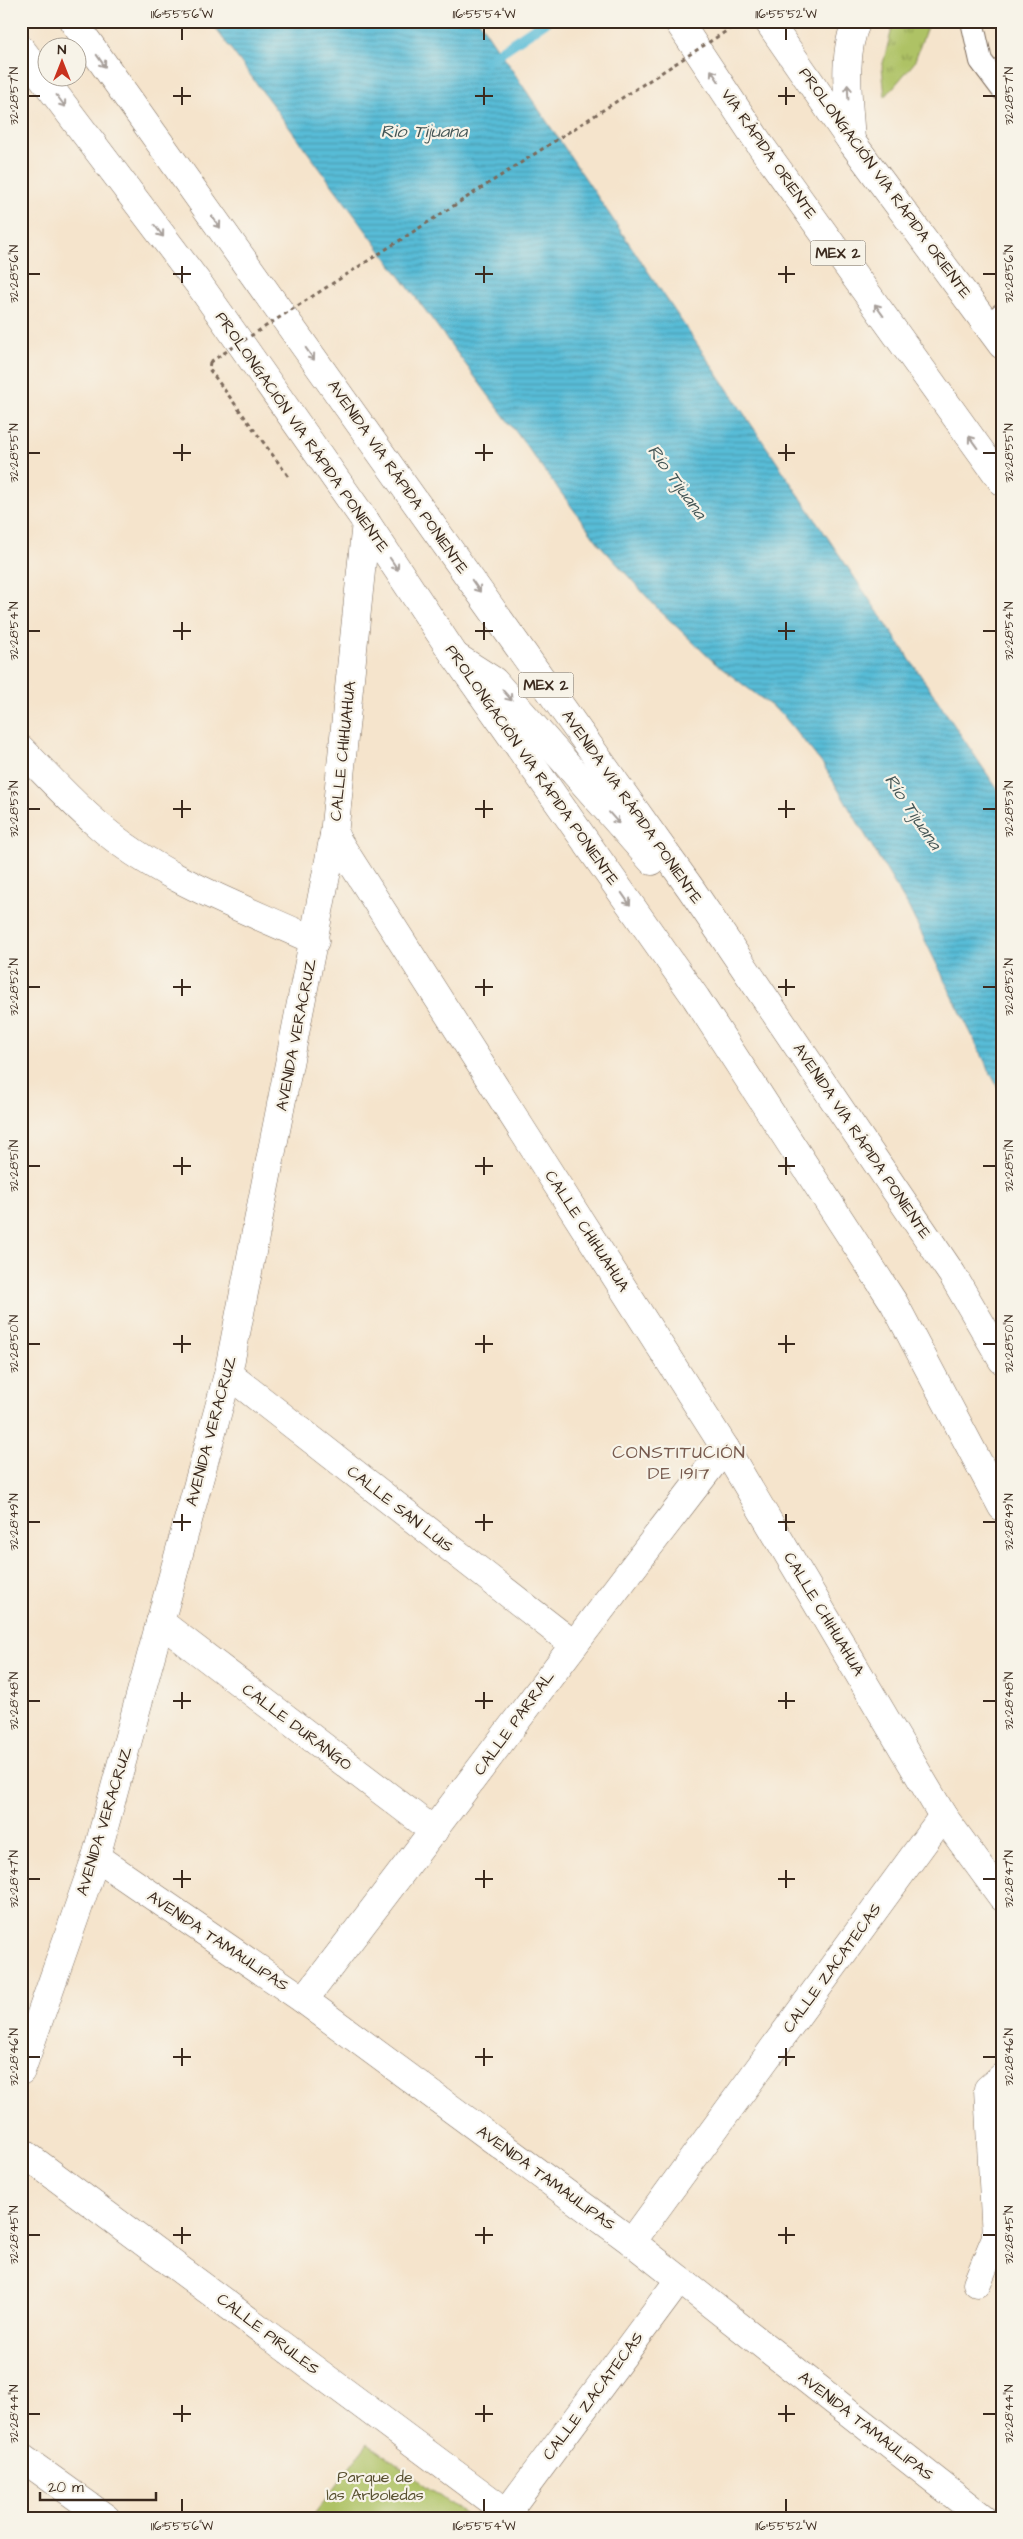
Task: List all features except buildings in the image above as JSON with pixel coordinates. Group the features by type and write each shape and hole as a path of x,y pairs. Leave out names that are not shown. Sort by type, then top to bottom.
{"main road":[{"name":"AVENIDA VÍA RÁPIDA PONIENTE","path":"73,21 691,889 952,1274 1002,1360"},
{"name":"VÍA RÁPIDA ORIENTE","path":"678,21 761,146 1002,481"},
{"name":"PROLONGACIÓN VÍA RÁPIDA ORIENTE","path":"768,21 851,141 997,328"},
{"path":"851,141 847,81 852,38 857,21"},
{"name":"PROLONGACIÓN VÍA RÁPIDA PONIENTE","path":"21,49 201,287 366,522 454,656 696,998 894,1303 1002,1507"},
{"name":"CALLE CHIHUAHUA","path":"366,522 334,836 726,1448 942,1816 1002,1897"},
{"path":"454,656 494,681 664,875 691,889"},
{"path":"21,749 98,825 141,856 186,882 315,941"},
{"name":"AVENIDA VERACRUZ","path":"21,2071 96,1857 228,1374 315,941 334,836"},
{"name":"CALLE SAN LUIS","path":"228,1374 573,1644"},
{"name":"CALLE PARRAL","path":"304,2000 434,1831 573,1644 726,1448"},
{"name":"CALLE DURANGO","path":"160,1622 434,1831"},
{"name":"CALLE ZACATECAS","path":"632,2242 942,1816"},
{"name":"AVENIDA TAMAULIPAS","path":"96,1857 304,2000 632,2242 983,2518"},
{"path":"977,2283 996,2237 988,2089 1002,2077"},
{"name":"CALLE PIRULES","path":"21,2151 511,2515"},
{"name":"CALLE ZACATECAS","path":"511,2515 679,2280"},
{"path":"21,2456 106,2518"}],"lane":[{"path":"972,21 981,61 1002,89"}],"path":[{"path":"290,478 209,370 210,362 742,21"}],"green space":[{"path":"894,21 929,21 914,63 885,97 882,67"},
{"name":"Parque de las Arboledas","path":"368,2443 469,2518 312,2518"}],"water":[{"name":"Rio Tijuana","path":"210,21 479,21 1002,796 1002,1096 909,908 824,766 782,714 716,664 658,609 600,545"}],"waterway":[{"path":"487,61 546,21"}],"district":[{"name":"CONSTITUCIÓN DE 1917","path":"679,1462"}],"water label":[{"name":"Río Tijuana","path":"677,482"},
{"name":"Río Tijuana","path":"913,812"}]}
